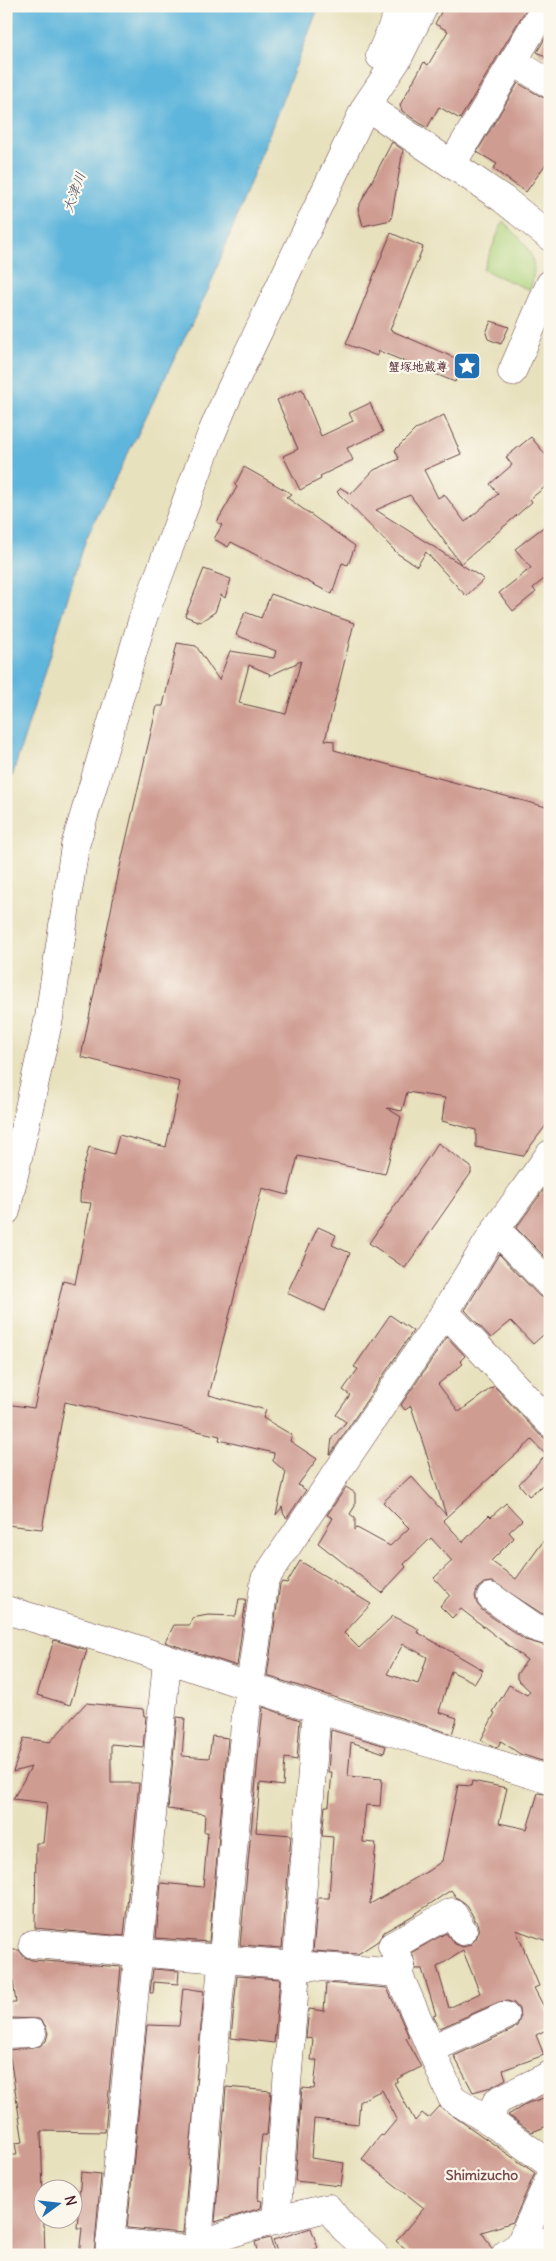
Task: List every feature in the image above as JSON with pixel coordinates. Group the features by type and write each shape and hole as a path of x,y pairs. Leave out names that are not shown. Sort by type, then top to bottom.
{"street":[{"path":"366,106 380,57 402,6"},
{"path":"6,1211 49,1018 75,846 143,618 211,435 366,106 397,60 424,6"},
{"path":"452,164 546,6"},
{"path":"513,62 550,84"},
{"path":"366,106 503,199 550,237"},
{"path":"512,372 550,284"},
{"path":"194,2251 250,1687 265,1579 444,1312 496,1229 550,1154"},
{"path":"496,1229 550,1284"},
{"path":"444,1312 550,1424"},
{"path":"491,1597 534,1627 550,1632"},
{"path":"6,1610 122,1644 168,1661 317,1709 550,1780"},
{"path":"168,1661 137,1952 109,2248 194,2251 276,2221 328,2208 344,2228 374,2255"},
{"path":"276,2221 317,1709"},
{"path":"463,1931 452,1912 392,1946 401,1965 398,1973 452,2098 491,2122 550,2164"},
{"path":"33,1944 398,1973"},
{"path":"431,2049 505,2016"},
{"path":"491,2122 493,2109 497,2101 550,2075"},
{"path":"511,2250 550,2178"},
{"path":"511,2250 549,2244"}],"green space":[{"path":"503,221 525,244 529,251 534,268 530,290 483,270"}],"water":[{"name":"大津川","path":"6,6 319,6 209,288 86,539 6,796"}],"building":[{"path":"444,6 528,6 460,119 439,107 427,128 402,111 400,105 424,62 428,65 448,31 435,24"},
{"path":"550,30 550,60 537,52"},
{"path":"518,83 550,100 550,158 526,192 493,169 497,164 477,152"},
{"path":"392,142 403,150 391,220 363,226 358,208"},
{"path":"391,233 423,247 390,330 462,361 455,382 379,351 377,356 346,344"},
{"path":"491,321 509,327 501,344 488,339 486,333"},
{"path":"302,389 321,436 353,421 349,413 370,403 383,432 347,448 353,460 320,476 321,479 300,490 283,456 298,449 277,400"},
{"path":"444,415 461,454 424,470 438,498 444,494 465,522 498,494 490,484 512,465 506,457 531,437 550,460 550,483 530,499 532,502 461,564 410,495 376,510 484,579 466,596 426,552 417,566 398,554 337,492 341,488 351,494 374,470 399,459 395,450 416,429"},
{"path":"244,467 292,494 286,497 355,546 348,565 342,563 332,594 231,542 228,547 214,539 222,525 217,522 237,487 235,485"},
{"path":"550,522 550,574 533,588 536,592 513,611 499,593 531,568 515,549"},
{"path":"204,569 231,579 225,598 221,595 215,612 200,622 185,616"},
{"path":"271,594 354,623 325,740 334,741 334,750 550,808 550,1120 523,1156 476,1147 476,1130 442,1121 445,1098 407,1092 402,1111 387,1108 401,1117 385,1174 298,1156 288,1195 262,1188 209,1395 266,1410 263,1418 292,1435 290,1441 317,1459 298,1485 306,1490 287,1518 282,1507 276,1515 286,1472 273,1461 274,1453 219,1440 220,1436 65,1402 42,1529 6,1525 6,1404 34,1408 63,1281 75,1284 91,1203 80,1202 81,1177 89,1147 114,1154 119,1135 166,1147 180,1082 81,1057 119,871 157,706 163,706 177,643 196,646 219,680 230,651 274,658 276,651 236,635 245,612 261,618","holes":["301,661 286,714 239,703 249,665 270,674 269,676"]},
{"path":"438,1143 471,1167 471,1173 405,1268 369,1243"},
{"path":"550,1181 550,1262 516,1228"},
{"path":"318,1227 336,1235 332,1245 350,1253 325,1311 287,1293"},
{"path":"499,1254 539,1296 550,1300 550,1329 533,1344 511,1321 491,1338 465,1310"},
{"path":"390,1315 413,1331 330,1455 332,1438 346,1422 336,1415 350,1395 343,1390 358,1369 354,1367"},
{"path":"447,1337 465,1356 460,1361 463,1364 438,1384 459,1412 494,1386 539,1434 550,1442 550,1479 529,1496 519,1484 546,1455 532,1440 443,1520 463,1542 489,1515 491,1517 506,1503 522,1520 509,1532 514,1538 491,1561 516,1579 550,1532 550,1616 541,1613 493,1582 484,1583 478,1588 475,1596 477,1604 482,1610 525,1640 550,1647 548,1763 520,1754 501,1741 497,1748 481,1740 495,1713 493,1712 509,1685 527,1695 530,1691 517,1679 517,1674 527,1660 461,1609 452,1618 440,1606 450,1595 434,1578 452,1561 431,1538 404,1564 406,1567 382,1593 318,1543 333,1518 327,1515 346,1487 355,1493 355,1506 350,1514 355,1518 355,1530 357,1528 390,1546 409,1528 383,1502 411,1476 446,1515 411,1406 405,1410 401,1405"},
{"path":"300,1561 371,1604 344,1633 359,1648 393,1616 419,1629 417,1632 483,1670 475,1683 451,1671 439,1712 457,1718 452,1734 267,1676 280,1585 282,1582 287,1583","holes":["403,1644 427,1657 418,1684 387,1674"]},
{"path":"239,1599 246,1599 237,1666 165,1642 174,1625 190,1625 192,1618 208,1615 236,1616"},
{"path":"54,1640 87,1650 70,1705 37,1695"},
{"path":"86,1703 143,1709 144,1716 146,1716 143,1747 111,1744 111,1783 139,1783 124,1936 35,1928 36,1843 43,1843 47,1803 13,1799 31,1767 13,1772 24,1738 50,1742"},
{"path":"263,1707 300,1720 297,1760 285,1758 283,1786 260,1783 256,1832 291,1835 282,1948 240,1945"},
{"path":"177,1717 185,1718 182,1756 209,1758 212,1736 228,1738 209,1942 156,1938 161,1883 203,1887 208,1832 204,1832 205,1814 168,1809"},
{"path":"331,1730 386,1746 384,1753 351,1742 348,1776 382,1779 380,1806 366,1805 364,1820 363,1842 376,1843 370,1904 442,1861 458,1785 471,1786 472,1781 507,1788 499,1823 527,1829 538,1793 550,1795 550,1942 516,1930 539,1986 534,1988 550,2018 550,2028 536,2035 544,2055 503,2070 506,2079 491,2087 473,2092 454,2056 512,2030 517,2026 520,2018 519,2009 514,2003 507,2001 499,2002 440,2028 433,2016 436,2015 422,1969 416,1969 412,1952 446,1933 455,1944 463,1947 470,1945 476,1939 479,1931 477,1923 466,1904 456,1897 451,1890 384,1932 378,1941 358,1954 313,1951 318,1898 329,1898 333,1837 322,1836 325,1806 329,1806 332,1772 328,1772","holes":["463,1951 480,1993 449,2008 437,1967"]},
{"path":"9,1950 19,1950 24,1957 32,1960 121,1967 105,2132 41,2131 43,2178 32,2178 32,2228 44,2228 45,2255 6,2255 7,2155 17,2155 15,2143 23,2142 9,2050 40,2046 46,2041 48,2033 45,2025 39,2019 9,2018 9,2003 16,2003"},
{"path":"153,1969 179,1971 178,1984 154,1982 153,1993 150,1993"},
{"path":"237,1976 280,1979 274,2043 231,2038"},
{"path":"326,1983 387,1988 409,2037 406,2038 421,2067 397,2079 398,2081 394,2083 415,2121 422,2113 428,2118 439,2106 535,2173 513,2222 482,2232 492,2249 490,2255 413,2255 396,2241 424,2208 362,2159 381,2135 383,2136 397,2119 382,2090 360,2101 358,2124 314,2119 311,2158 344,2163 341,2186 295,2181 302,2088 314,2089 317,2060 311,2060 313,2039 306,2038 309,2009 324,2011"},
{"path":"183,1988 204,1991 183,2233 127,2228 147,2025 179,2026"},
{"path":"226,2087 271,2091 267,2135 262,2135 260,2152 258,2200 262,2201 261,2208 215,2222"},
{"path":"550,2096 550,2125 532,2132 508,2115 528,2103"},
{"path":"81,2172 101,2174 94,2255 79,2255 82,2228"},
{"path":"311,2228 318,2248 297,2255 278,2255 273,2240"},
{"path":"270,2238 274,2252 258,2255 255,2242"}],"place":[{"name":"蟹塚地蔵尊","path":"467,366"}],"district":[{"name":"Shimizucho","path":"482,2175"}]}
